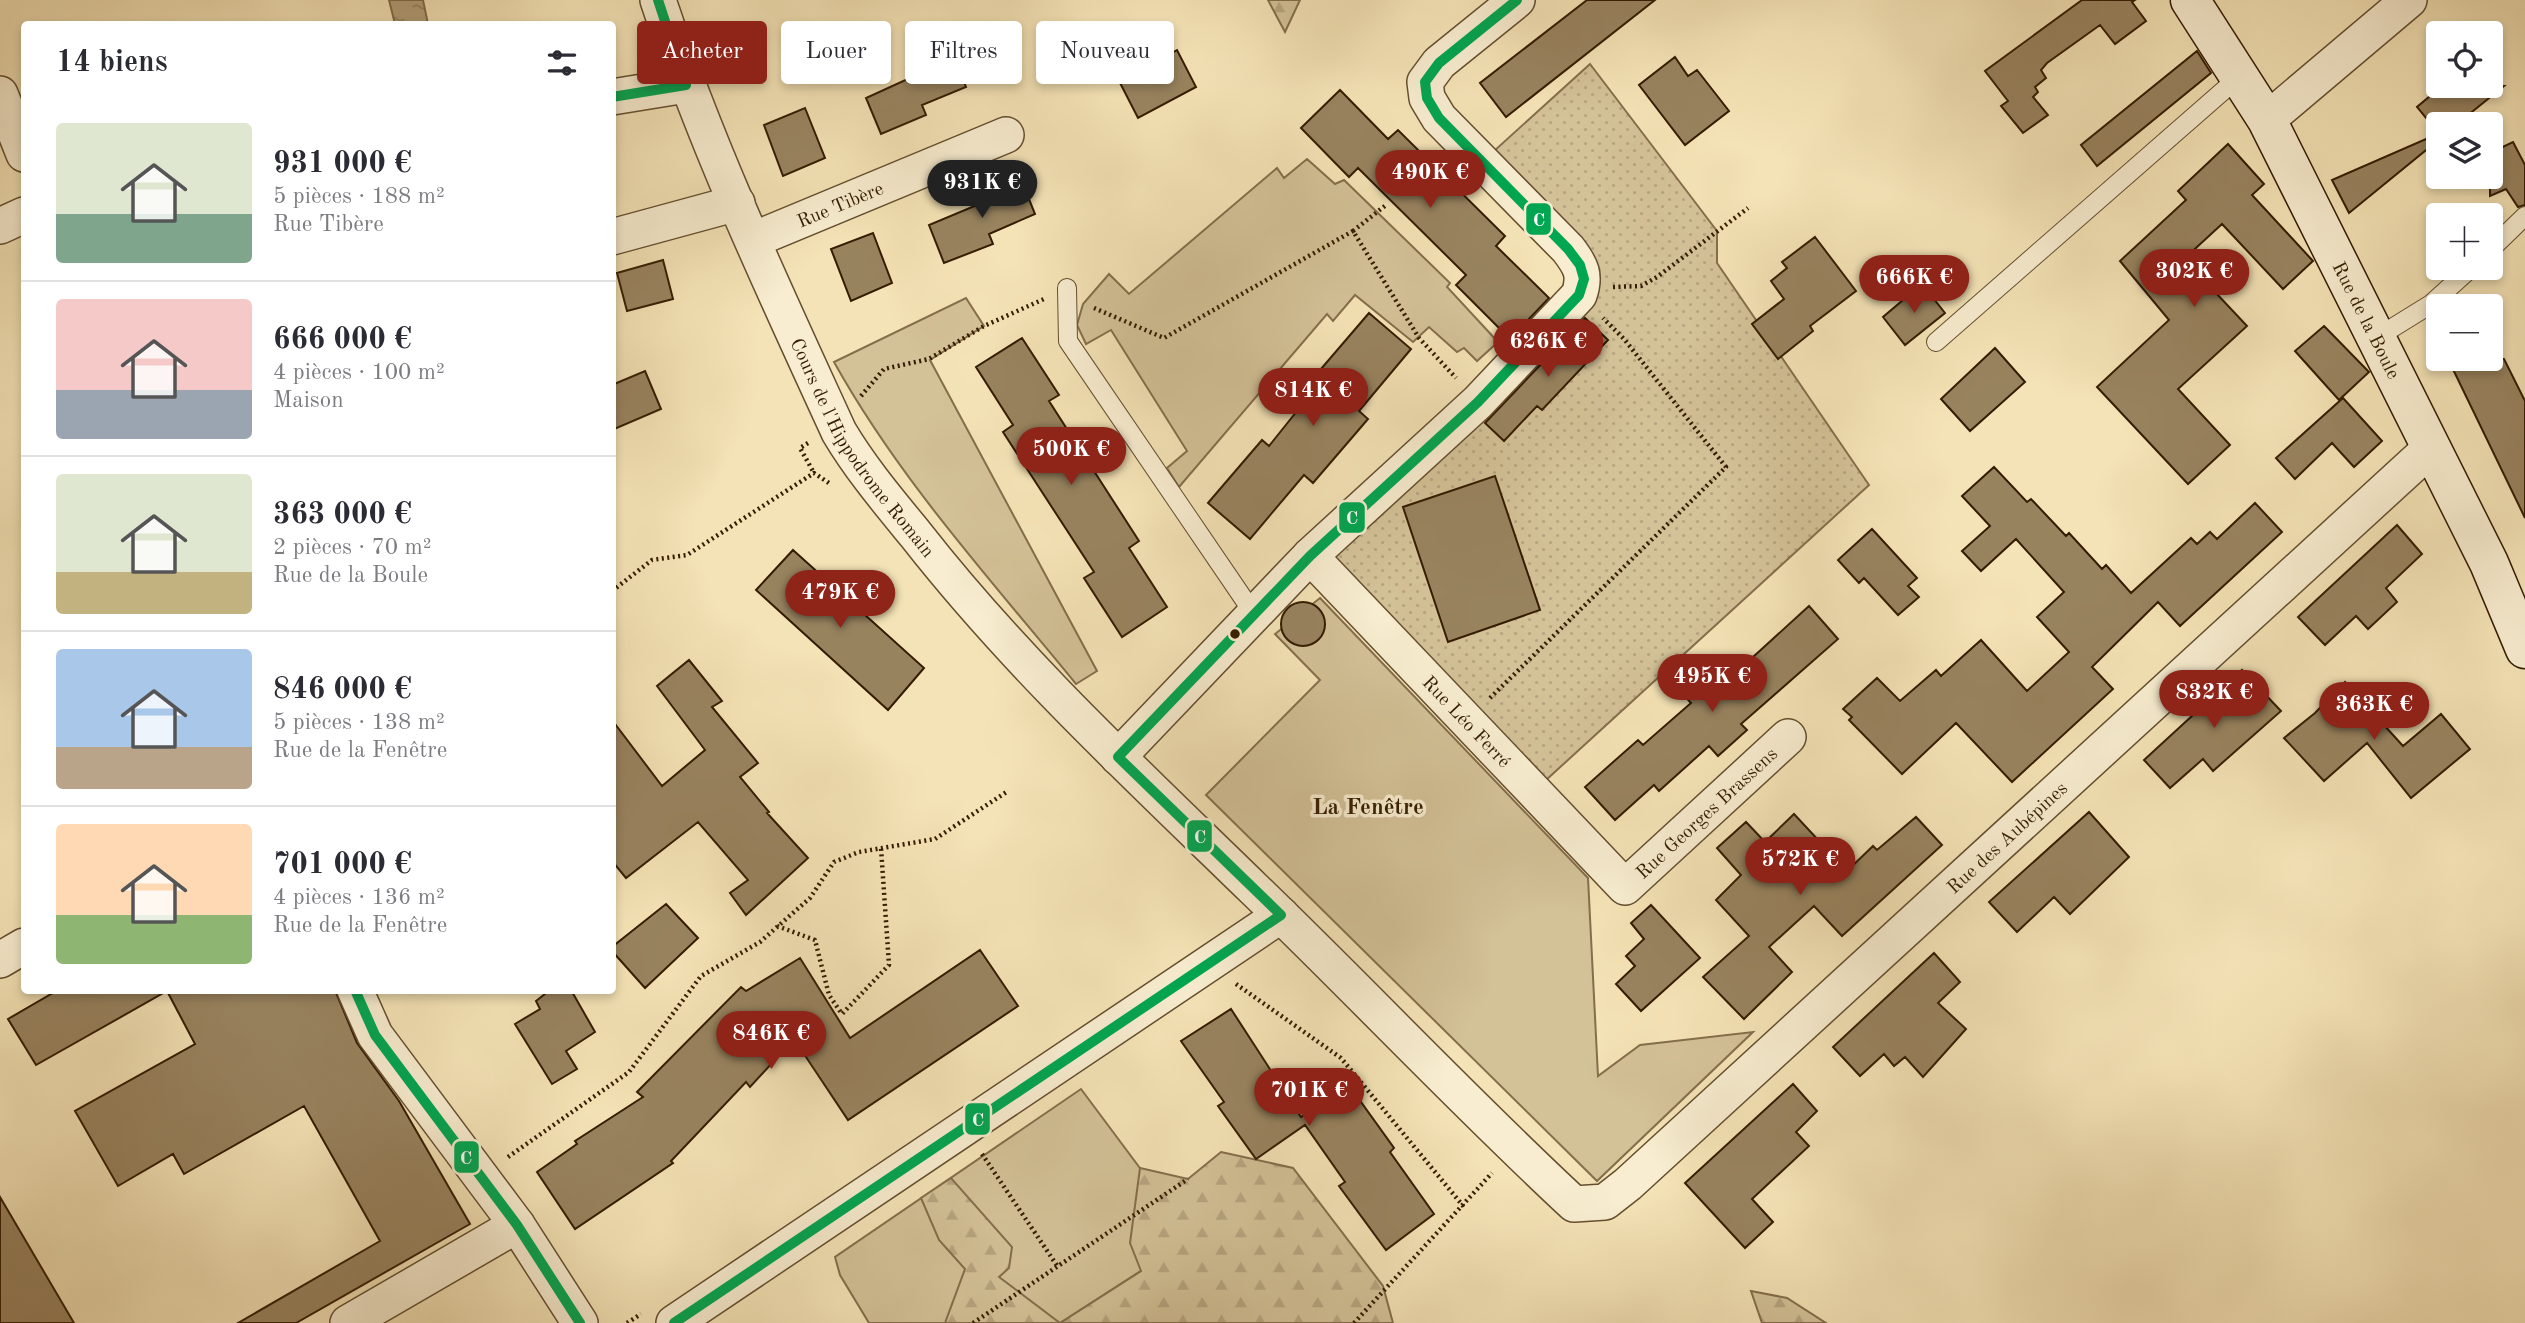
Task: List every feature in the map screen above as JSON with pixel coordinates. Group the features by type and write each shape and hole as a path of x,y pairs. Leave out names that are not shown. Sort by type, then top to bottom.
{"street":[{"name":"Cours de l'Hippodrome Romain","path":"658,0 686,85 836,426 856,459 970,604 1118,757 1282,915 1513,1148 1574,1204"},
{"path":"1118,757 1310,555 1478,402 1582,287 1580,265 1568,249 1438,118 1427,98 1425,82 1439,63 1517,0"},
{"name":"Rue de la Boule","path":"2190,0 2267,120 2489,563 2525,649"},
{"path":"2267,120 2409,0"},
{"path":"616,96 686,85"},
{"path":"0,94 21,146"},
{"name":"Rue Tibère","path":"753,240 1006,135"},
{"path":"616,236 737,203"},
{"path":"0,226 21,216"},
{"name":"Rue des Aubépines","path":"1574,1204 1605,1202 1628,1184 2431,448"},
{"name":"Rue Léo Ferré","path":"1310,555 1625,887"},
{"name":"Rue Georges Brassens","path":"1625,887 1788,737"},
{"path":"674,1323 1282,915"},
{"path":"0,960 21,948"},
{"path":"357,994 375,1035 517,1225 580,1323"},
{"path":"348,1323 517,1225"}],"lane":[{"path":"1936,342 2239,76"},
{"path":"2503,237 2525,216"},
{"path":"2376,338 2431,304 2458,280"},
{"path":"1067,296 1068,341 1254,614"}],"path":[{"path":"837,492 828,481 814,473 800,448 836,426 884,369 929,359 984,326 1067,296 1164,338 1353,231 1386,205"},
{"path":"1582,287 1640,286 1657,277 1748,208"},
{"path":"1353,231 1419,338 1478,402"},
{"path":"1467,721 1726,467 1582,287"},
{"path":"616,588 652,560 687,555 814,473"},
{"path":"479,1177 629,1072 701,976 760,942 810,898 834,862 859,852 935,839 1008,791"},
{"path":"777,926 815,940 829,995 842,1014 890,965 881,848"},
{"path":"1212,962 1247,994 1341,1058 1464,1207"},
{"path":"964,1127 1058,1267"},
{"path":"1354,1323 1464,1207 1513,1148"},
{"path":"973,1323 1188,1179"}],"green space":[{"path":"1268,0 1300,0 1285,32"},
{"path":"1590,64 1717,231 1717,263 1869,485 1534,791 1310,556 1584,279 1483,161"},
{"path":"1307,159 1335,184 1344,180 1450,283 1447,287 1498,342 1477,361 1464,348 1457,352 1429,327 1413,342 1355,295 1333,321 1327,314 1179,487 1167,468 1187,451 1111,330 1086,344 1077,325 1083,304 1109,274 1129,294 1277,168 1284,178"},
{"path":"966,298 984,326 930,360 1097,671 1076,684 917,488 887,447 834,362"},
{"path":"1320,598 1588,878 1598,1076 1640,1045 1753,1032 1597,1181 1206,795 1320,680 1275,634"},
{"path":"1081,1089 1192,1238 1060,1323 869,1323 840,1275 835,1257"},
{"path":"1221,1152 1293,1168 1383,1286 1393,1323 1060,1323 1141,1271 1130,1243 1140,1168 1188,1179"},
{"path":"951,1178 1012,1247 1009,1268 999,1277 1060,1323 945,1323 965,1269 939,1240 921,1198"},
{"path":"1751,1291 1787,1298 1826,1323 1762,1323"}],"water":[{"path":"389,0 423,0 427,21 394,21"}],"building":[{"path":"1587,0 1655,0 1506,117 1480,83"},
{"path":"2082,0 2135,0 2132,2 2146,21 2115,44 2100,25 2047,63 2041,70 2046,78 2035,87 2038,92 2033,97 2048,115 2023,133 2001,106 2008,101 1985,71"},
{"path":"1177,50 1196,87 1138,118 1121,84 1174,84 1174,52"},
{"path":"2197,51 2211,73 2097,166 2081,145"},
{"path":"1675,57 1688,76 1697,70 1729,111 1685,145 1639,85"},
{"path":"905,80 905,84 965,84 966,87 922,105 926,115 881,134 866,98"},
{"path":"1340,90 1388,139 1398,130 1505,236 1496,246 1549,298 1510,339 1456,285 1466,275 1358,168 1349,177 1301,128"},
{"path":"2428,98 2489,98 2472,112 2426,112 2426,118 2417,107"},
{"path":"805,108 825,158 783,176 764,125"},
{"path":"2426,139 2426,150 2349,213 2332,180"},
{"path":"2513,142 2525,165 2525,205 2518,207 2506,189 2490,196 2490,189 2503,189 2503,147"},
{"path":"2228,144 2264,184 2252,195 2313,261 2283,289 2222,224 2184,259 2247,326 2178,389 2230,445 2188,484 2097,387 2169,320 2120,261 2186,200 2178,191"},
{"path":"1020,177 1035,214 989,234 993,244 944,263 929,225 977,205 973,196"},
{"path":"873,233 892,283 851,301 831,249"},
{"path":"1815,237 1856,291 1810,326 1813,331 1778,359 1752,324 1784,299 1771,281 1787,268 1782,262"},
{"path":"663,260 673,299 627,311 617,273"},
{"path":"1922,284 1945,313 1905,345 1883,317"},
{"path":"1369,313 1411,349 1359,411 1368,419 1313,483 1304,475 1250,539 1208,503 1262,440 1269,446 1321,381 1315,376"},
{"path":"1585,318 1608,340 1542,410 1537,406 1504,441 1485,423"},
{"path":"2324,326 2369,372 2339,400 2295,351"},
{"path":"1022,338 1059,395 1049,401 1139,541 1129,548 1167,607 1122,637 1084,578 1094,572 1003,432 1013,425 976,367"},
{"path":"1995,348 2025,382 1970,431 1941,399"},
{"path":"2504,359 2525,401 2525,518 2454,371 2503,371"},
{"path":"645,371 661,409 616,428 616,383"},
{"path":"2343,398 2382,441 2354,467 2332,443 2295,479 2276,458"},
{"path":"1994,467 2027,502 2031,499 2066,536 2069,533 2102,569 2106,565 2131,593 2191,538 2197,544 2210,532 2217,539 2255,503 2282,532 2180,626 2158,602 2092,667 2113,689 2012,782 1956,723 1902,774 1849,720 1852,717 1843,709 1877,678 1900,701 1936,670 1941,676 1981,640 2027,691 2069,652 2037,617 2064,592 2016,539 1981,571 1962,551 1990,526 1962,496"},
{"path":"1495,476 1540,610 1448,642 1403,507"},
{"path":"2397,525 2422,554 2386,588 2397,602 2368,629 2356,616 2325,645 2298,617"},
{"path":"1872,529 1917,578 1908,586 1919,597 1898,615 1864,578 1859,583 1838,560"},
{"path":"793,550 924,668 888,710 756,590"},
{"path":"1303,602 1312,603 1319,608 1324,615 1324,633 1319,640 1312,645 1303,646 1294,645 1287,640 1282,633 1281,624 1282,615 1287,608 1294,603"},
{"path":"1809,606 1838,639 1741,724 1747,730 1718,756 1709,746 1659,791 1654,785 1615,820 1585,787 1638,740 1643,745 1691,703 1681,692 1715,661 1730,678"},
{"path":"689,660 722,701 712,707 758,763 740,777 769,812 767,813 808,858 746,915 730,893 748,880 698,822 626,878 616,866 616,725 662,786 705,750 657,686"},
{"path":"2242,670 2281,711 2213,771 2203,759 2170,788 2144,760"},
{"path":"2345,682 2403,746 2441,714 2470,749 2411,798 2367,743 2324,781 2284,738 2315,713"},
{"path":"2089,812 2129,857 2070,914 2054,897 2017,932 1989,902"},
{"path":"1794,814 1847,871 1873,846 1877,850 1916,817 1942,845 1842,936 1814,906 1769,947 1792,972 1744,1019 1703,977 1749,936 1716,900 1741,875 1717,848 1746,822 1765,842"},
{"path":"666,904 698,938 645,988 616,955 616,944"},
{"path":"1651,905 1700,958 1641,1011 1616,984 1635,966 1626,956 1644,939 1631,923"},
{"path":"980,950 1018,1006 848,1120 794,1039 750,1087 746,1082 671,1161 673,1163 575,1229 537,1172 577,1144 575,1141 643,1097 637,1092 741,987 746,991 800,958 850,1038"},
{"path":"1934,953 1960,982 1938,1003 1966,1029 1923,1077 1905,1057 1894,1066 1884,1054 1860,1076 1833,1047"},
{"path":"51,994 162,994 36,1065 8,1019"},
{"path":"169,994 337,994 357,1043 399,1101 470,1224 296,1323 238,1323 380,1241 304,1106 184,1174 173,1154 118,1186 75,1111 195,1044"},
{"path":"545,994 573,994 595,1032 566,1051 577,1069 552,1084 515,1024 540,1009 536,1001"},
{"path":"1231,1009 1301,1117 1348,1084 1394,1148 1390,1152 1434,1214 1386,1250 1339,1186 1345,1182 1305,1125 1256,1159 1218,1106 1224,1102 1181,1041"},
{"path":"1793,1084 1817,1111 1796,1132 1809,1146 1752,1199 1773,1222 1745,1248 1685,1183"},
{"path":"0,1197 74,1323 0,1323"}],"transit line":[{"name":"C","path":"658,0 686,85"},
{"name":"C","path":"1425,82 1439,63 1517,0"},
{"name":"C","path":"1425,82 1427,98 1439,118 1568,249 1580,265 1584,279"},
{"name":"C","path":"616,96 686,85"},
{"name":"C","path":"1118,757 1310,556 1478,402 1579,295 1584,279"},
{"name":"C","path":"1118,757 1281,915"},
{"name":"C","path":"674,1323 1281,915"},
{"name":"C","path":"357,994 375,1035 517,1225 580,1323"}],"district":[{"name":"La Fenêtre","path":"1368,806"}]}
